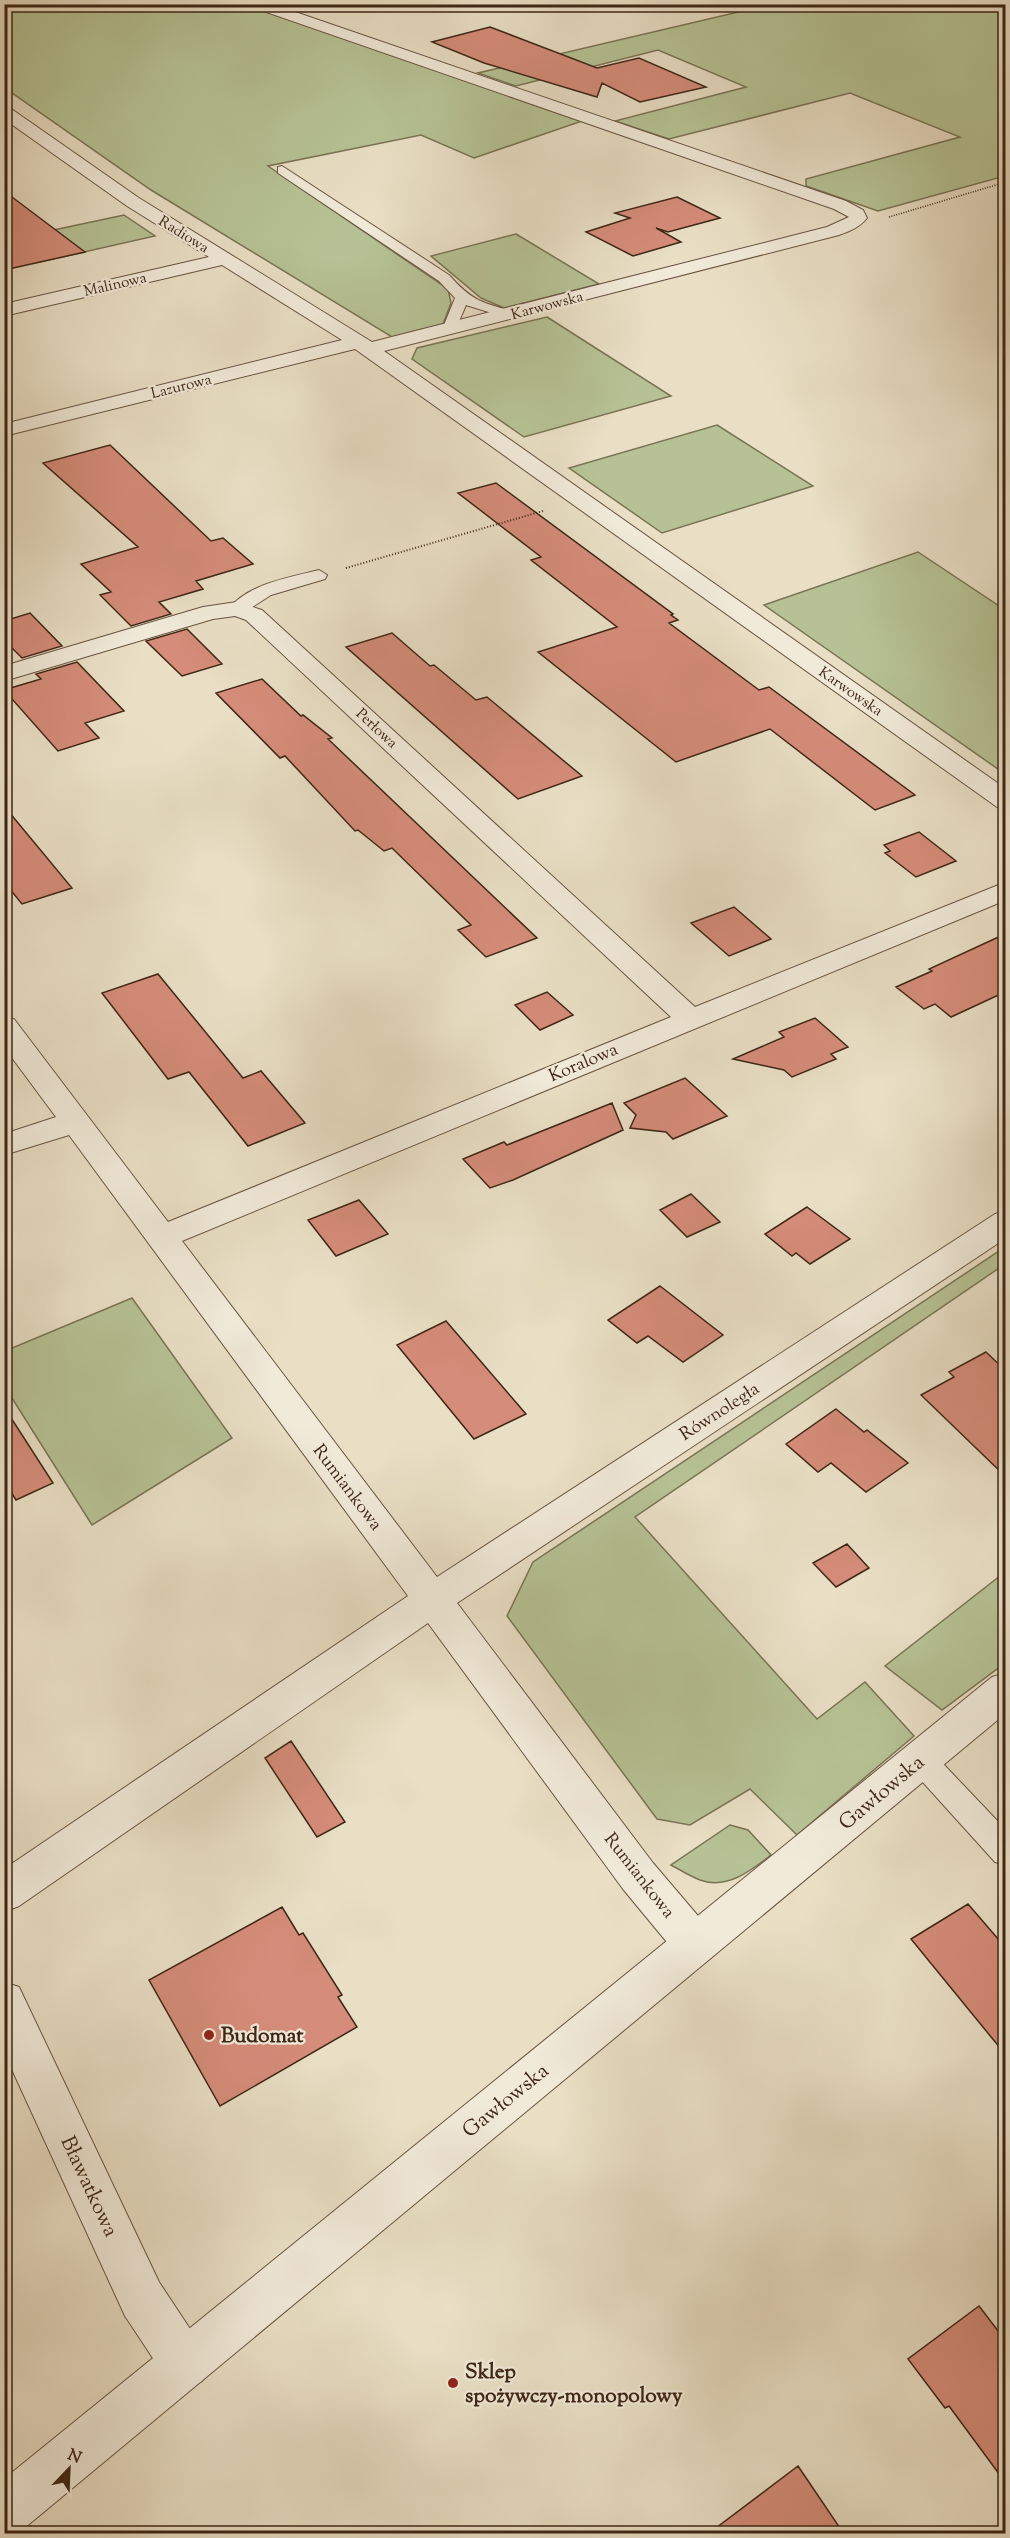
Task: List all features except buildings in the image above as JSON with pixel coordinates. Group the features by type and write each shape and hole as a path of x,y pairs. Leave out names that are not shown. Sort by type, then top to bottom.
{"street":[{"path":"259,5 840,205 851,209 858,218"},
{"name":"Radiowa","path":"4,111 133,202 364,346"},
{"name":"Karwowska","path":"364,346 449,330 511,315 833,231 858,218"},
{"name":"Malinowa","path":"4,310 225,259"},
{"name":"Karwowska","path":"364,346 1005,801"},
{"name":"Lazurowa","path":"4,430 364,346"},
{"path":"4,674 201,615 237,609"},
{"name":"Perłowa","path":"237,609 254,615 261,621 690,1018"},
{"name":"Koralowa","path":"161,1237 1005,890"},
{"name":"Rumiankowa","path":"4,1026 638,1876 695,1944"},
{"path":"4,1145 75,1122"},
{"name":"Równoległa","path":"4,1893 432,1600 1005,1222"},
{"name":"Gawłowska","path":"4,2512 1005,1689"},
{"name":"Bławatkowa","path":"4,2002 142,2299 184,2364"}],"lane":[{"path":"282,170 444,278 462,298 511,315"},
{"path":"449,330 462,298"},
{"path":"237,609 247,600 264,591 319,575"},
{"path":"920,1759 1005,1852"}],"path":[{"path":"858,218 892,217 1005,182"},
{"path":"319,575 581,500"}],"green space":[{"path":"5,5 246,5 582,121 474,158 421,135 268,166 448,289 451,303 443,324 392,337 151,190 5,88"},
{"path":"762,5 1005,5 1005,176 878,211 806,186 806,179 960,137 850,93 669,139 615,121 746,87 658,50 516,86 478,73 764,6"},
{"path":"124,215 155,236 35,263 7,240"},
{"path":"516,234 599,284 504,308 481,298 431,256"},
{"path":"547,317 671,396 524,437 412,359 417,348"},
{"path":"717,425 813,486 662,533 569,468"},
{"path":"918,552 1005,610 1005,774 764,605"},
{"path":"1005,1247 1005,1264 635,1517 817,1719 865,1682 914,1736 797,1835 750,1789 690,1825 657,1819 507,1616 533,1562"},
{"path":"132,1298 232,1438 92,1525 5,1387 5,1351"},
{"path":"1005,1572 1005,1663 942,1710 885,1666"},
{"path":"730,1825 748,1830 771,1855 738,1877 720,1882 700,1880 671,1865"}],"place":[{"name":"Budomat","path":"209,2035"},
{"name":"Sklep spożywczy-monopolowy","path":"453,2383"}]}
